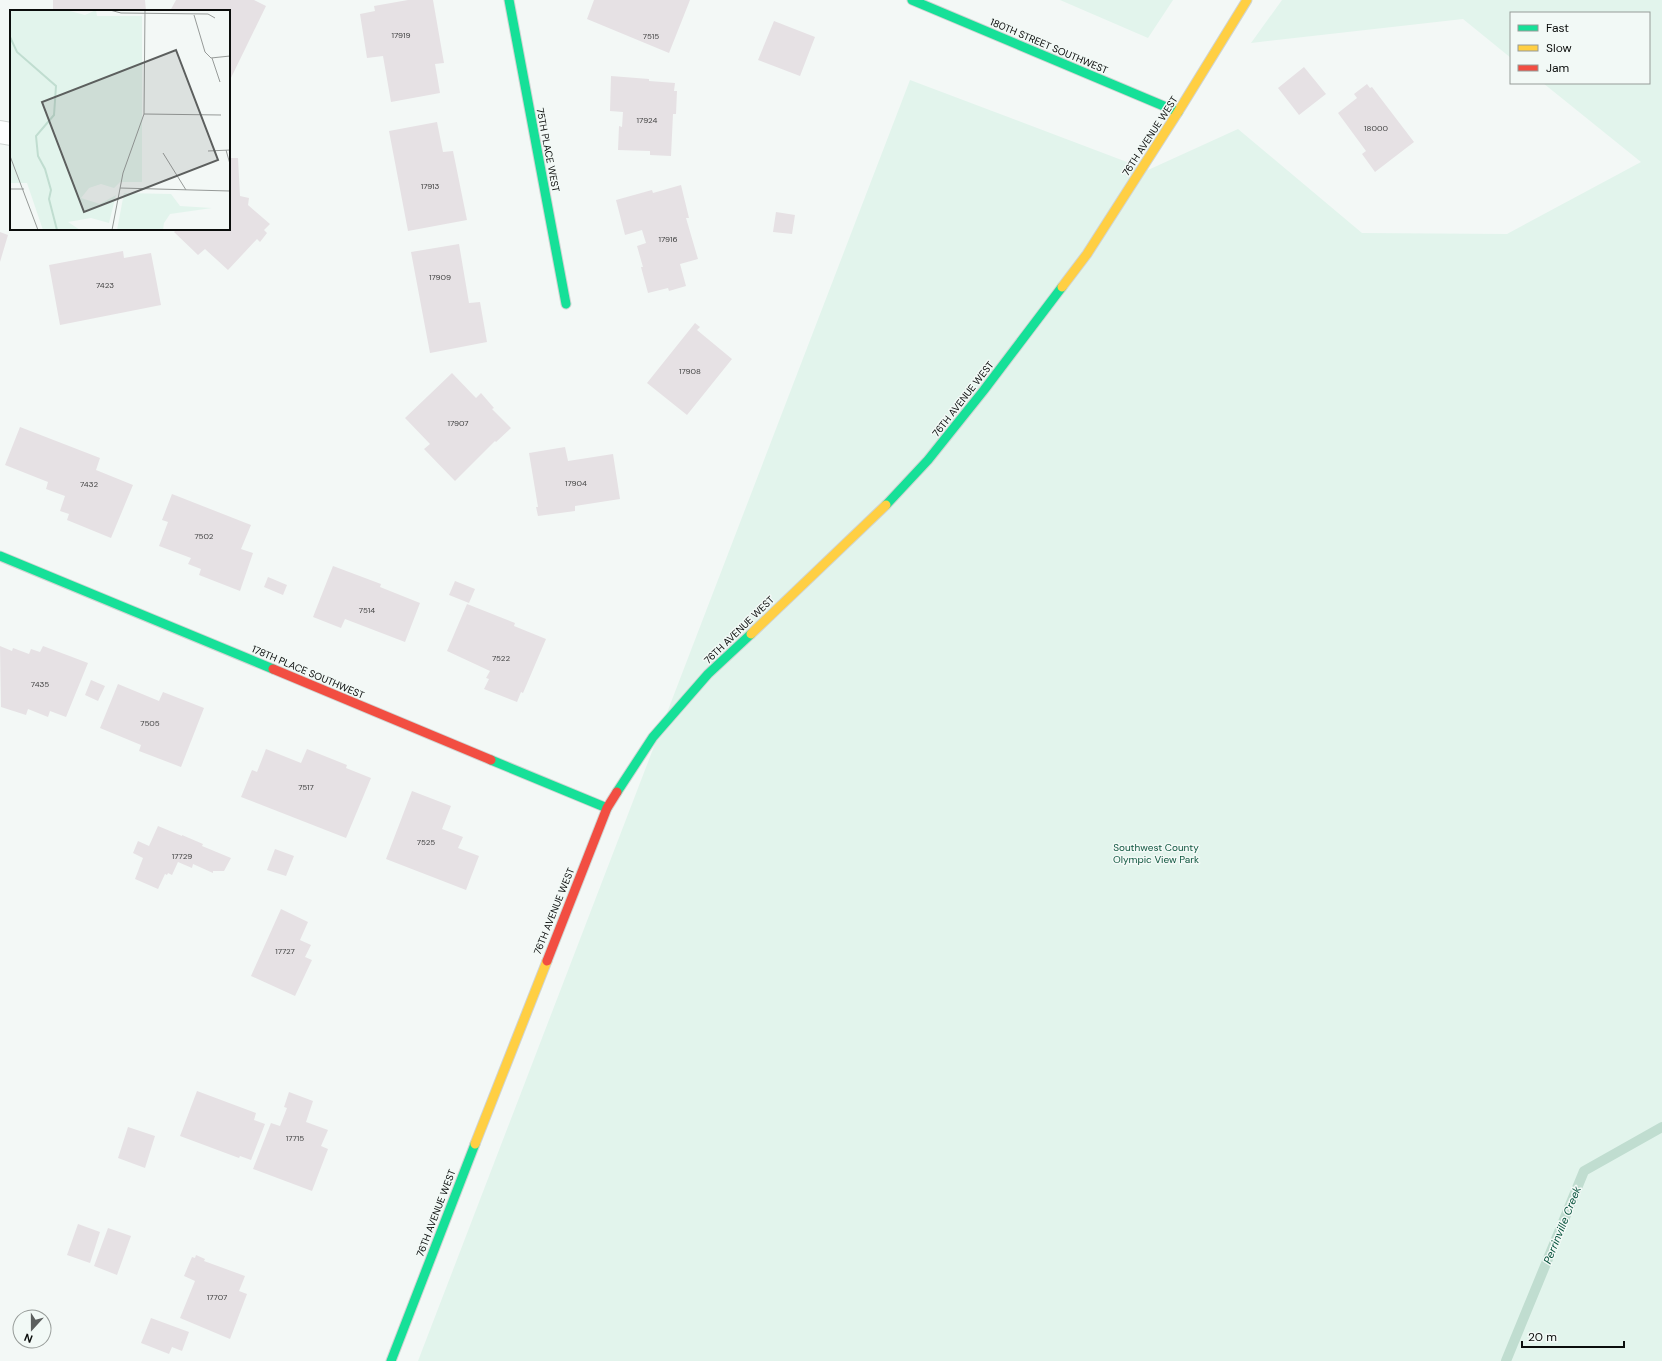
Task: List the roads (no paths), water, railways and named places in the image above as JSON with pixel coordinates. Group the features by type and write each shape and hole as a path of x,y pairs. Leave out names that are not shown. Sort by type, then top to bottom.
{"street":[{"name":"75TH PLACE WEST","path":"509,0 566,304"},
{"name":"180TH STREET SOUTHWEST","path":"912,0 1178,112"},
{"name":"76TH AVENUE WEST","path":"391,1361 498,1082 607,808 653,737 708,674 877,515 928,460 984,390 1087,254 1178,112 1247,0"},
{"path":"0,132 10,134"},
{"name":"178TH PLACE SOUTHWEST","path":"0,556 607,808"}],"waterway":[{"name":"Perrinville Creek","path":"1506,1361 1584,1171 1662,1127"}],"park label":[{"name":"Southwest County Olympic View Park","path":"1156,852"}]}
